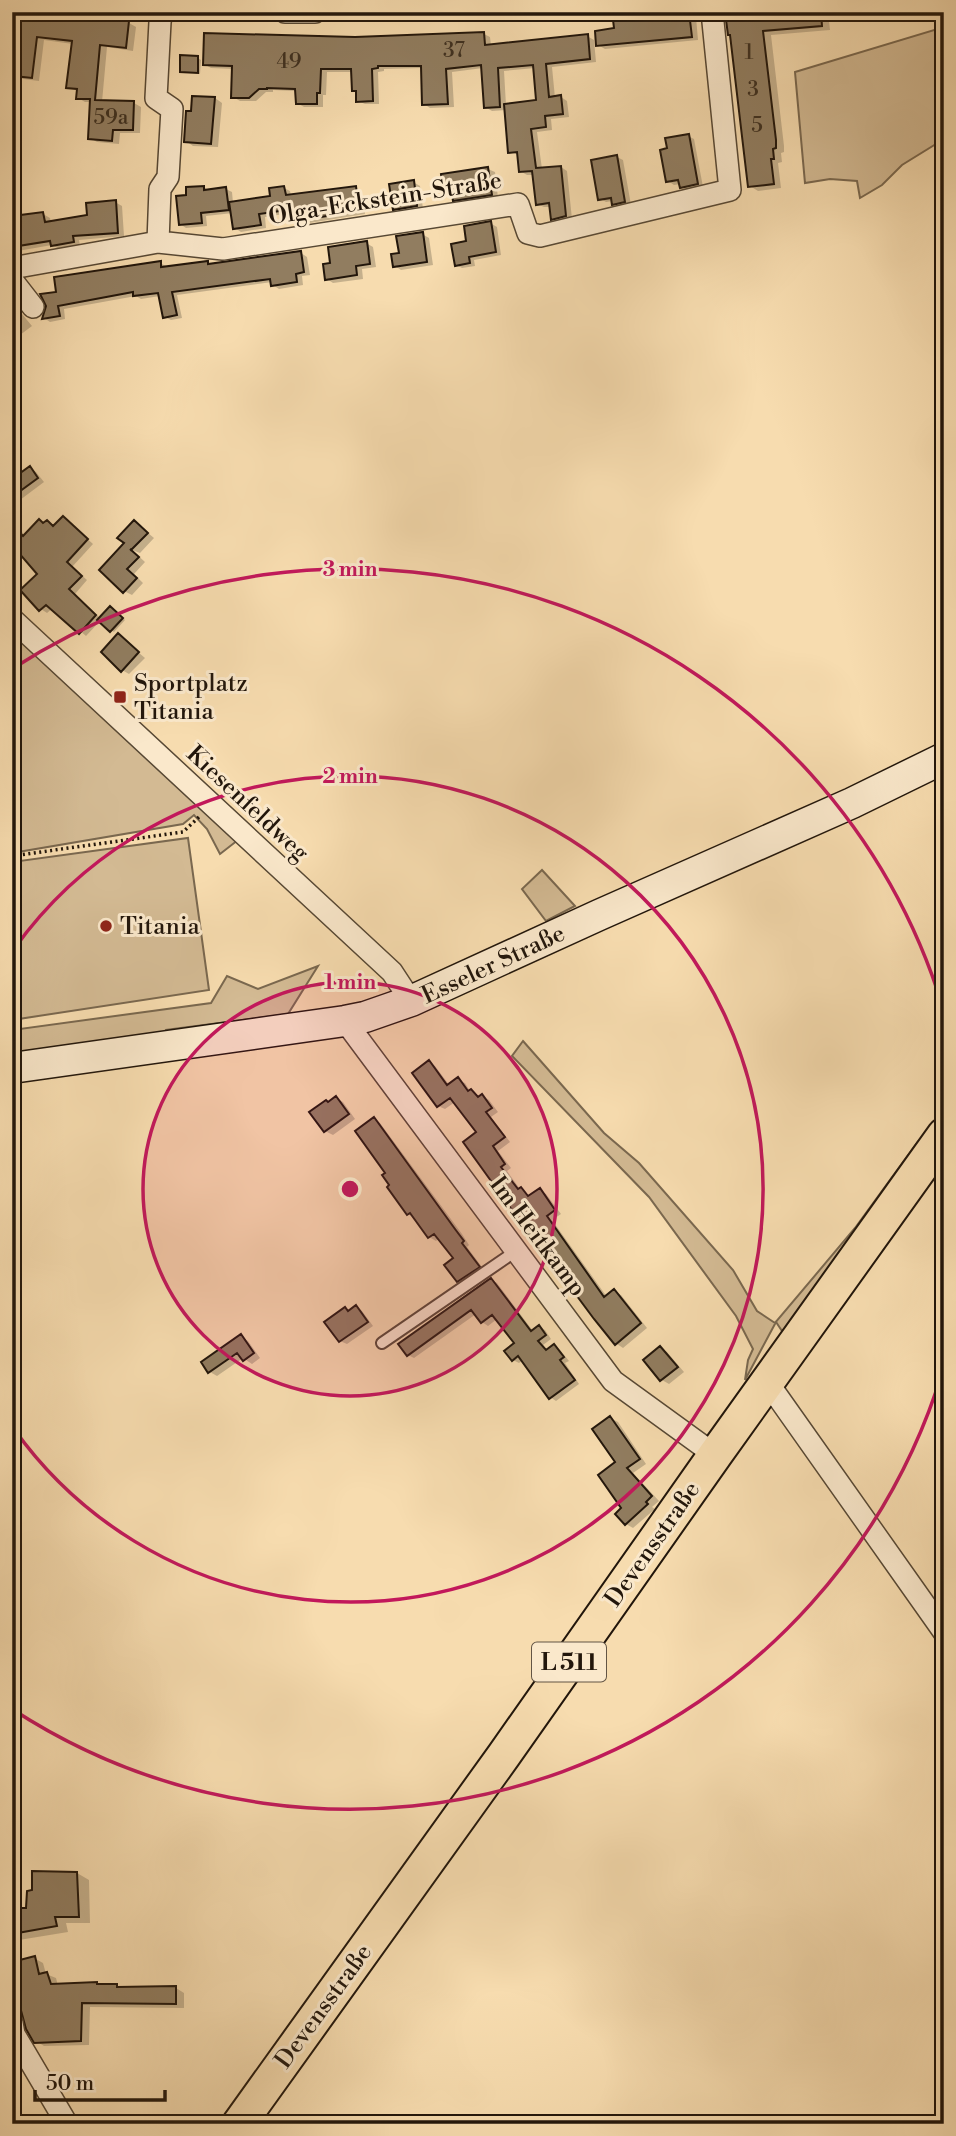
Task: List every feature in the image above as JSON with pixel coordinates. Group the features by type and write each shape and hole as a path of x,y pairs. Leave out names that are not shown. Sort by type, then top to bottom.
{"main road":[{"name":"Esseler Straße","path":"12,1068 345,1021 411,1002 852,803 944,758"},
{"name":"Devensstraße","path":"239,2124 944,1135"}],"street":[{"path":"158,242 160,189 168,177 172,109 156,97 162,12"},
{"path":"285,12 315,12"},
{"name":"Olga-Eckstein-Straße","path":"12,268 158,242 223,249 518,204 528,233 540,236 730,190 712,12"},
{"path":"12,280 33,307"},
{"name":"Kiesenfeldweg","path":"12,619 392,972 411,1002"},
{"name":"Im Heitkamp","path":"345,1021 613,1381 715,1455"},
{"path":"768,1383 944,1632"},
{"path":"12,2023 14,2034 67,2124"}],"lane":[{"path":"382,1343 516,1251"}],"path":[{"path":"12,856 183,832 212,805"}],"shaded area":[{"path":"944,27 944,139 902,165 882,185 860,198 857,181 830,179 805,183 795,72"},
{"path":"16,640 35,648 238,840 220,854 207,829 194,815 183,824 12,853 12,651 19,657"},
{"name":"Titania","path":"188,838 209,990 12,1020 12,862"},
{"path":"542,870 575,906 546,921 522,889"},
{"path":"318,966 288,1014 166,1030 164,1037 12,1059 12,1030 211,1003 227,976 258,989"},
{"path":"523,1041 604,1133 639,1163 733,1270 757,1311 775,1323 855,1228 917,1143 918,1151 784,1334 776,1322 745,1380 753,1349 736,1316 649,1197 512,1056"}],"building":[{"path":"12,12 79,12 79,15 129,21 126,48 100,45 95,100 134,101 133,130 113,130 112,141 88,139 90,99 76,99 77,89 66,88 72,41 37,37 32,78 14,76 18,41 12,40"},
{"path":"689,12 692,37 596,46 595,31 614,28 613,20"},
{"path":"795,12 821,12 822,26 763,31 776,140 774,159 771,159 774,184 748,187 726,20"},
{"path":"484,32 485,45 588,34 590,59 546,64 549,97 561,95 563,114 545,116 546,127 531,129 536,168 561,166 566,216 551,220 549,203 536,205 532,171 519,172 517,152 508,153 504,104 536,100 533,65 498,68 500,107 484,108 481,65 446,69 448,104 422,105 421,66 378,66 372,69 373,101 356,102 356,91 352,91 351,69 321,69 317,104 296,104 295,89 259,89 249,98 231,98 232,66 203,65 204,33 355,37"},
{"path":"180,55 198,56 198,73 180,72"},
{"path":"192,96 215,97 211,144 184,142 186,111 191,111"},
{"path":"689,134 698,184 680,188 678,180 666,182 660,150 667,148 665,138"},
{"path":"617,155 625,202 612,205 611,198 598,200 591,160"},
{"path":"488,167 492,195 453,201 451,187 443,188 441,174"},
{"path":"414,180 417,206 393,210 389,184"},
{"path":"204,186 204,190 226,187 229,210 201,213 202,223 179,225 176,196 186,195 186,187"},
{"path":"284,186 286,195 356,186 359,211 289,222 287,210 259,214 261,225 233,229 229,202 270,196 269,188"},
{"path":"116,200 118,233 73,236 74,242 51,246 50,241 12,247 13,216 43,212 45,222 87,215 86,203"},
{"path":"491,221 496,252 469,257 470,263 455,266 451,244 466,241 464,226"},
{"path":"423,232 427,262 393,267 391,254 399,253 396,236"},
{"path":"367,241 370,264 356,266 357,275 325,280 323,264 330,263 328,247"},
{"path":"301,251 304,272 296,274 297,282 271,286 270,279 172,292 177,315 163,318 158,293 133,296 133,292 58,306 60,316 42,319 46,306 40,294 56,292 54,277 161,261 161,267 208,261 208,264"},
{"path":"30,466 38,478 12,497 12,479"},
{"path":"63,516 88,539 67,562 82,576 69,589 96,615 79,634 46,605 39,611 20,590 37,574 19,553 12,558 12,541 21,534 23,536 39,519 43,523 47,520 53,526"},
{"path":"134,520 148,533 131,550 139,557 127,569 137,578 123,593 99,570 124,543 117,538"},
{"path":"110,606 123,618 110,632 97,620"},
{"path":"118,633 139,652 121,672 101,652"},
{"path":"429,1060 447,1085 458,1077 468,1091 471,1089 478,1097 482,1094 492,1108 486,1112 505,1137 493,1146 505,1164 501,1167 518,1189 521,1187 528,1196 540,1188 555,1210 547,1216 604,1297 614,1289 641,1323 615,1345 527,1231 463,1142 476,1132 450,1098 437,1107 412,1073"},
{"path":"336,1096 349,1114 324,1132 309,1112"},
{"path":"374,1117 480,1267 457,1282 444,1265 453,1258 434,1234 428,1238 410,1213 407,1215 387,1187 389,1185 382,1175 385,1173 355,1131"},
{"path":"491,1278 531,1331 539,1325 546,1335 538,1341 546,1350 554,1344 564,1357 560,1360 575,1380 549,1399 518,1356 512,1361 504,1351 514,1343 492,1315 481,1323 471,1310 407,1356 398,1344"},
{"path":"356,1305 368,1322 339,1342 324,1322 345,1307 348,1311"},
{"path":"241,1334 254,1353 243,1361 237,1353 208,1373 201,1362"},
{"path":"660,1346 678,1367 660,1381 643,1360"},
{"path":"610,1416 640,1459 627,1468 652,1496 646,1502 648,1504 625,1525 615,1514 621,1508 598,1475 615,1462 592,1429"},
{"path":"32,1871 77,1872 79,1917 55,1917 57,1926 12,1934 12,1916 17,1916 15,1908 26,1908 27,1891 32,1890"},
{"path":"35,1956 39,1974 47,1972 51,1984 97,1982 117,1984 117,1987 176,1986 176,2004 82,2003 81,2041 34,2043 26,2029 16,1992 12,1993 12,1962"}],"place":[{"name":"Sportplatz Titania","path":"120,697"},
{"name":"Titania","path":"106,926"}]}
